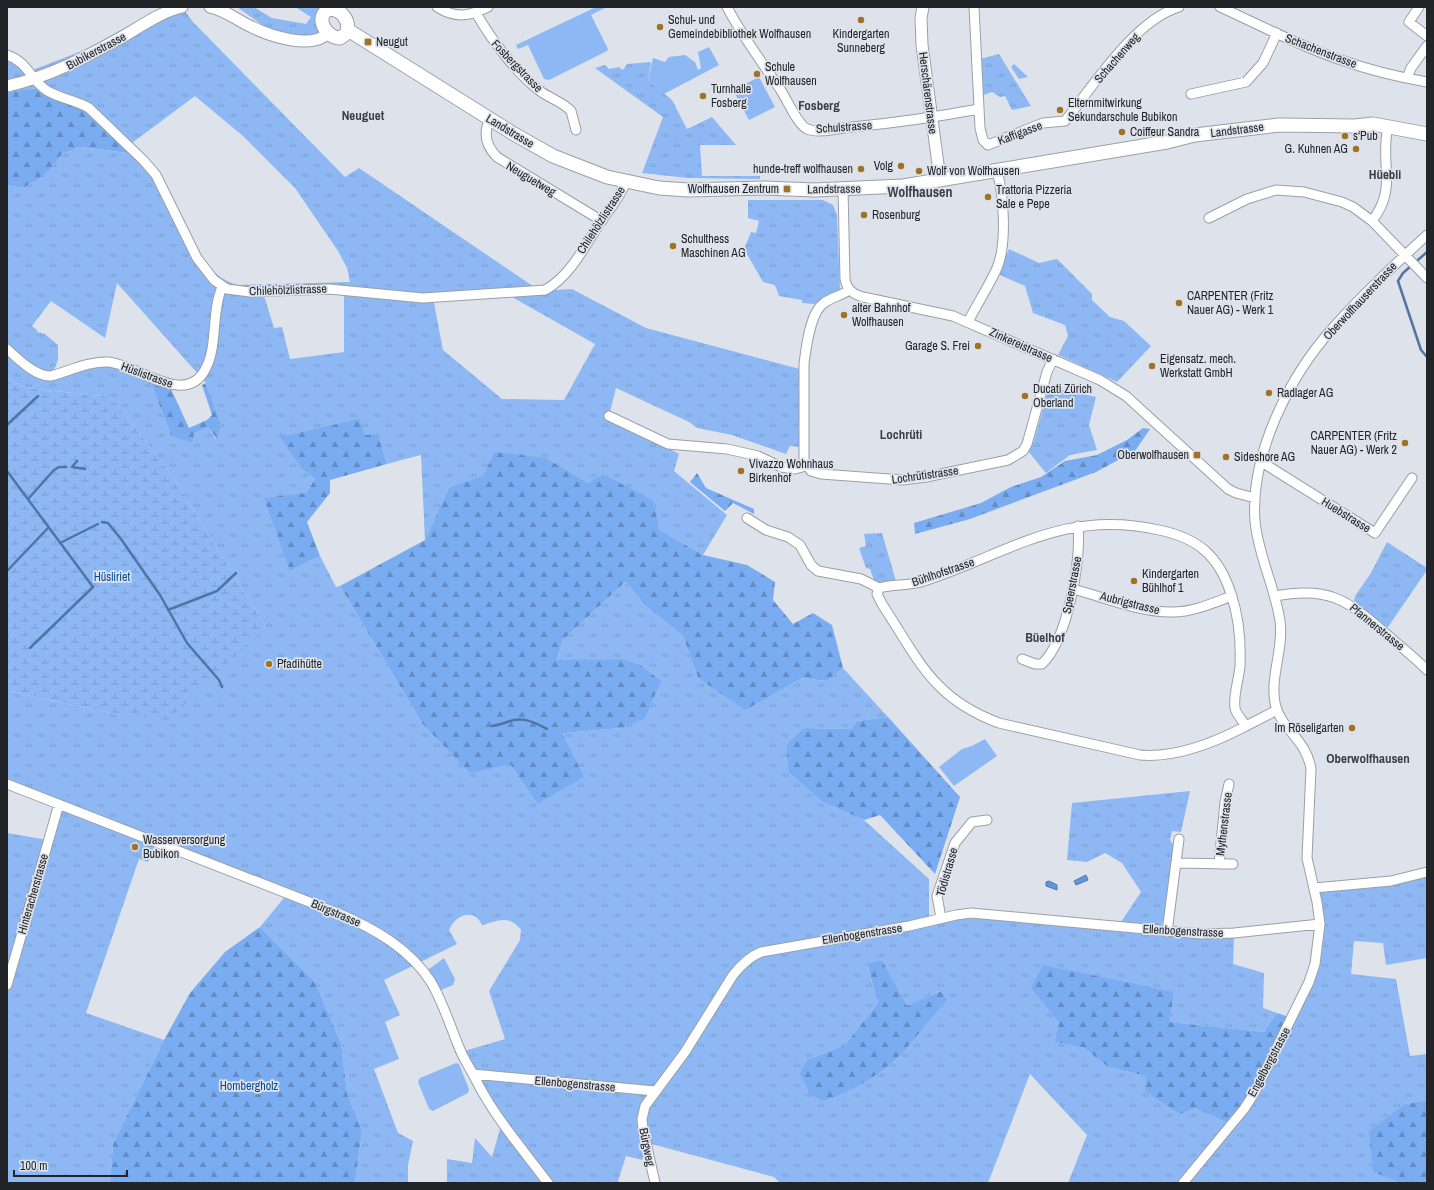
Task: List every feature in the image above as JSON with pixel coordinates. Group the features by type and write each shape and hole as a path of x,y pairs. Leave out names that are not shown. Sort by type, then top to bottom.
{"main road":[{"path":"318,10 343,10 347,21 348,30 345,35 340,38 334,37 328,33 321,22 318,10"},
{"name":"Landstrasse","path":"348,30 490,119 553,156 587,170 626,182 659,188 688,190 764,188 843,189 903,186 1217,132 1279,125 1380,125 1427,134"},
{"name":"Landstrasse","path":"1355,126 1427,141"}],"street":[{"name":"Bubikerstrasse","path":"7,86 36,79 76,63 163,14 182,7"},
{"path":"210,7 221,10 262,32 281,38 317,40 328,33"},
{"path":"437,7 450,14 458,16 476,13 488,7"},
{"name":"Schulstrasse","path":"727,7 751,47 781,90 800,123 806,128 820,130 931,118 979,109"},
{"name":"Herschärenstrasse","path":"923,7 921,18 922,45 940,179"},
{"path":"974,7 979,109"},
{"name":"Schachenweg","path":"1065,120 1105,70 1140,32 1155,18 1168,10 1179,7"},
{"name":"Schachenstrasse","path":"1220,7 1341,60 1427,82"},
{"path":"1419,7 1409,22 1427,36"},
{"name":"Fosbergstrasse","path":"476,13 493,40 529,81 541,92 571,111 576,130"},
{"path":"1191,94 1246,82 1263,63 1277,33"},
{"path":"1407,78 1410,68 1427,46"},
{"path":"7,54 25,65 48,91 89,108 148,166 163,188 197,258 208,274 222,287"},
{"name":"Kaffigasse","path":"979,109 980,128 983,140 988,145 1043,123 1065,120"},
{"name":"Neuguetweg","path":"490,119 485,129 486,137 491,150 497,157 602,221"},
{"path":"1372,221 1382,208 1388,182 1386,146 1387,132"},
{"path":"968,322 997,268 1001,255 1003,236 997,171"},
{"name":"Chilehölzlistrasse","path":"222,287 232,291 250,292 329,289 423,298 540,291 553,285 565,273 622,193 626,182"},
{"path":"609,416 668,444 727,450 758,456 781,467 795,469 806,466 804,454 804,364 814,315 819,307 849,290 845,279 843,189"},
{"path":"1210,218 1247,198 1276,190 1304,192 1342,202 1353,207 1372,221 1427,278"},
{"name":"Oberwolfhauserstrasse","path":"1320,924 1307,858 1307,826 1311,769 1309,759 1299,739 1284,722 1277,710 1274,692 1281,630 1275,596 1259,543 1255,521 1255,498 1260,461 1273,426 1301,372 1331,330 1410,260 1427,235"},
{"name":"Hüslistrasse","path":"7,350 34,370 47,376 95,363 109,362 172,384 181,386 188,385 200,377 208,363 216,304 222,287"},
{"name":"Zinkereistrasse","path":"849,290 863,297 936,312 968,322 1100,380 1121,392 1223,485 1236,493 1255,498"},
{"name":"Lochrütistrasse","path":"806,466 811,471 821,474 903,480 1008,460 1023,451 1027,444 1047,372 1053,359"},
{"name":"Huebstrasse","path":"1260,461 1376,533 1412,478"},
{"path":"747,518 766,530 788,537 800,545 811,565 818,571 861,579 879,588 877,594 882,604 933,681 952,699 979,716 999,723 1140,755 1153,756 1179,752 1224,737 1277,710"},
{"name":"Bühlhofstrasse","path":"879,588 920,582 1042,535 1078,526 1099,524 1140,526 1165,531 1192,541 1210,555 1218,564 1225,576 1232,596 1240,642 1235,709 1246,726"},
{"name":"Speerstrasse","path":"1022,659 1035,664 1042,664 1061,631 1073,589 1078,555 1078,526"},
{"name":"Aubrigstrasse","path":"1073,589 1148,610 1172,612 1202,607 1232,596"},
{"name":"Pfannerstrasse","path":"1275,596 1307,592 1343,600 1358,609 1427,670"},
{"name":"Bürgstrasse","path":"7,784 340,914 369,927 389,939 417,964 431,982 441,1002 461,1052 473,1074 502,1121 548,1183"},
{"name":"Mythenstrasse","path":"1219,864 1224,802 1230,784"},
{"name":"Hinteracherstrasse","path":"7,985 59,804"},
{"name":"Tödistrasse","path":"941,918 937,896 955,843 972,822 987,820"},
{"path":"1167,932 1168,912 1177,863 1179,840"},
{"name":"Mythenstrasse","path":"1177,863 1233,864"},
{"path":"1314,888 1391,882 1427,872"},
{"name":"Ellenbogenstrasse","path":"473,1074 655,1091 685,1052 733,975 752,956 771,949 909,926 941,918 971,913 1200,934 1234,933 1320,924"},
{"name":"Engelbergstrasse","path":"1183,1183 1244,1109 1255,1092 1309,982 1315,964 1320,924"},
{"name":"Bürgweg","path":"655,1091 645,1106 642,1119 645,1147 655,1183"}],"green space":[{"path":"162,7 182,7 193,22 345,177 359,168 540,291 572,289 646,328 800,369 800,447 790,446 786,454 732,435 697,428 689,422 616,388 609,416 679,454 674,471 727,515 703,555 658,530 654,501 589,483 546,458 449,487 425,540 421,455 387,464 378,434 302,469 315,479 306,493 290,571 320,556 336,587 340,586 422,723 510,764 537,804 561,733 623,728 622,659 557,661 563,640 625,582 647,607 683,636 698,678 745,709 802,678 827,681 843,668 888,717 857,721 851,729 803,728 823,802 864,820 929,879 929,925 969,919 1010,918 1163,934 1234,938 1233,964 1264,973 1263,1008 1277,1013 1264,1032 1170,1022 1174,992 1059,1022 1056,1042 1084,1048 1108,1067 1146,1076 1194,1108 1230,1124 1302,998 1318,948 1314,888 1427,872 1427,958 1386,965 1383,943 1354,941 1351,974 1396,979 1410,1056 1427,1054 1427,1100 1405,1104 1373,1172 1399,1183 1068,1183 1087,1135 1030,1074 988,1183 780,1183 774,1177 648,1143 642,1160 626,1156 618,1181 621,1183 447,1183 447,1159 472,1163 475,1138 492,1157 500,1129 475,1089 478,1084 461,1052 505,1039 489,991 520,940 521,930 517,925 508,920 482,925 479,919 474,916 465,915 456,920 449,930 457,944 384,980 400,1015 385,1022 399,1059 374,1069 398,1133 413,1141 408,1165 408,1183 355,1183 362,1133 347,1093 341,1043 315,982 260,927 288,893 156,842 148,862 139,859 86,1013 164,1040 113,1144 110,1183 7,1183 7,833 48,840 59,804 7,784 7,691 120,715 266,627 173,477 112,397 26,388 7,378 7,185 23,188 39,179 52,168 62,154 80,147 128,153 38,88 7,92 7,55 30,71 87,49","holes":["195,96 243,136 295,188 338,251 347,268 350,282 239,285 225,280 212,270 202,257 192,242 161,176 132,143","117,283 206,383 221,424 216,439 208,427 194,434 171,435 151,383 157,379 100,362 58,374 54,370 58,360 58,345 45,334 37,332 37,330 32,326 51,301 105,338","344,290 344,352 290,359 282,327 274,328 263,292","505,293 595,344 564,400 502,399 443,350 433,298","882,960 907,1007 939,991 948,1000 930,1018 807,1060 845,1045 878,1003 867,965"]},
{"path":"237,7 254,7 272,18 306,24 311,17 295,7 346,7 341,13 330,9 324,37 281,38"},
{"path":"596,7 607,7 591,15 608,49 607,51 549,80 544,79 528,45 518,49 516,45"},
{"path":"709,47 719,65 664,94 648,80 653,58 665,62 669,57 685,55 695,62 698,70 701,68 698,52"},
{"path":"999,54 1031,106 1012,110 1005,96 1000,97 992,92 981,96 980,59"},
{"path":"651,62 648,80 672,100 687,129 712,117 736,145 700,145 702,176 760,176 760,179 688,178 642,173 663,117 595,68 605,65 609,69 619,67 623,70 627,64"},
{"path":"1014,64 1028,77 1019,79 1011,67"},
{"path":"759,77 775,107 749,120 733,90"},
{"path":"38,88 81,108 129,153 80,147 62,154 52,168 39,179 23,188 7,185 7,92"},
{"path":"748,200 823,200 833,205 837,215 840,289 838,292 820,300 815,304 802,303 802,300 779,296 775,285 763,282 744,249 751,232 756,233 759,221 748,218"},
{"path":"1009,249 1039,263 1057,259 1092,294 1092,300 1110,317 1124,321 1151,346 1117,382 1058,355 1068,336 1065,325 1033,313 1025,286 998,274"},
{"name":"Hüsliriet","path":"7,378 26,388 112,397 173,477 266,627 168,720 120,715 7,691"},
{"path":"151,383 171,389 189,428 207,420 212,415 202,385 206,383 221,424 217,439 208,427 194,434 192,443 171,435"},
{"path":"1049,387 1096,397 1089,425 1097,450 1070,455 1046,473 1028,451 1034,441"},
{"path":"359,419 365,435 378,434 387,464 330,480 330,493 307,522 320,556 290,571 264,498 306,493 315,479 302,469 280,437"},
{"path":"1143,428 1150,429 1135,451 1096,472 970,519 915,534 914,523 981,503 1011,487 1041,477 1065,461 1097,455 1127,440"},
{"path":"495,452 546,458 589,483 603,474 654,501 659,530 703,555 747,565 775,582 773,600 793,624 813,613 832,625 843,668 827,681 802,678 745,710 698,678 683,636 647,607 625,582 563,640 557,660 622,659 640,665 661,681 645,718 623,728 562,733 584,777 537,804 510,764 470,773 422,723 340,586 425,540 449,487 483,476"},
{"path":"697,473 706,488 754,509 754,514 733,503 725,511 690,482"},
{"path":"882,533 896,581 875,583 870,569 866,568 859,548 866,546 864,534"},
{"path":"1387,542 1427,568 1427,570 1386,630 1354,602 1355,596 1371,573"},
{"path":"888,717 960,797 935,874 880,815 864,820 823,802 789,772 786,745 804,728 851,729 857,721"},
{"path":"985,739 997,756 954,786 939,767 962,749 972,746"},
{"path":"51,777 71,787 66,798 44,789"},
{"path":"1190,791 1181,832 1172,831 1170,840 1175,848 1165,918 1161,925 1154,926 1121,922 1141,892 1122,863 1105,853 1087,862 1067,860 1072,803"},
{"name":"Hombergholz","path":"260,927 315,982 341,1043 347,1093 362,1132 355,1183 110,1183 113,1144 164,1040 190,993 225,952"},
{"path":"444,958 455,979 453,985 441,990 429,973 429,969"},
{"path":"882,960 907,1006 940,991 948,1000 895,1060 856,1087 823,1101 810,1094 800,1074 807,1060 845,1045 878,1003 867,964"},
{"path":"1043,965 1174,992 1170,1022 1264,1032 1277,1013 1292,1018 1268,1067 1230,1124 1194,1108 1180,1114 1145,1091 1146,1076 1108,1067 1084,1048 1055,1042 1059,1022 1031,988"},
{"path":"456,1063 459,1064 469,1089 468,1093 433,1111 429,1109 418,1082 420,1078"},
{"path":"1427,1100 1427,1183 1399,1183 1373,1172 1369,1131 1405,1104"}],"shaded area":[{"path":"1086,875 1088,880 1076,885 1074,881"},
{"path":"1049,881 1057,885 1057,890 1046,886 1046,882"}],"waterway":[{"path":"1427,252 1403,273 1398,281 1421,350 1427,357"},
{"path":"7,425 38,396"},
{"path":"77,461 72,467 85,469"},
{"path":"28,499 54,470 59,467 66,467"},
{"path":"7,471 93,587 30,648"},
{"path":"102,522 108,523 121,539 160,595 187,643 219,680 222,687"},
{"path":"60,543 98,524"},
{"path":"7,571 48,528"},
{"path":"168,610 217,591 236,573"},
{"path":"492,726 513,720 523,720 533,722 547,729"}],"place":[{"name":"Kindergarten Sunneberg","path":"861,20"},
{"name":"Schul- und Gemeindebibliothek Wolfhausen","path":"660,27"},
{"name":"Neugut","path":"368,42"},
{"name":"Schule Wolfhausen","path":"757,74"},
{"name":"Turnhalle Fosberg","path":"703,96"},
{"name":"Elternmitwirkung Sekundarschule Bubikon","path":"1060,110"},
{"name":"Coiffeur Sandra","path":"1122,132"},
{"name":"s‘Pub","path":"1345,136"},
{"name":"G. Kuhnen AG","path":"1356,149"},
{"name":"Volg","path":"901,166"},
{"name":"hunde-treff wolfhausen","path":"861,169"},
{"name":"Wolf von Wolfhausen","path":"919,171"},
{"name":"Wolfhausen Zentrum","path":"787,189"},
{"name":"Trattoria Pizzeria Sale e Pepe","path":"988,197"},
{"name":"Rosenburg","path":"864,215"},
{"name":"Schulthess Maschinen AG","path":"673,246"},
{"name":"CARPENTER (Fritz Nauer AG) - Werk 1","path":"1179,303"},
{"name":"alter Bahnhof Wolfhausen","path":"844,315"},
{"name":"Garage S. Frei","path":"978,346"},
{"name":"Eigensatz. mech. Werkstatt GmbH","path":"1152,366"},
{"name":"Radlager AG","path":"1269,393"},
{"name":"Ducati Zürich Oberland","path":"1025,396"},
{"name":"CARPENTER (Fritz Nauer AG) - Werk 2","path":"1405,443"},
{"name":"Oberwolfhausen","path":"1197,455"},
{"name":"Sideshore AG","path":"1226,457"},
{"name":"Vivazzo Wohnhaus Birkenhof","path":"741,471"},
{"name":"Kindergarten Bühlhof 1","path":"1134,581"},
{"name":"Pfadihütte","path":"269,664"},
{"name":"Im Röseligarten","path":"1352,728"},
{"name":"Wasserversorgung Bubikon","path":"135,847"}],"district":[{"name":"Fosberg","path":"819,105"},
{"name":"Neuguet","path":"363,115"},
{"name":"Hüebli","path":"1385,174"},
{"name":"Wolfhausen","path":"920,192"},
{"name":"Lochrüti","path":"901,434"},
{"name":"Büelhof","path":"1045,637"},
{"name":"Oberwolfhausen","path":"1368,758"}]}
